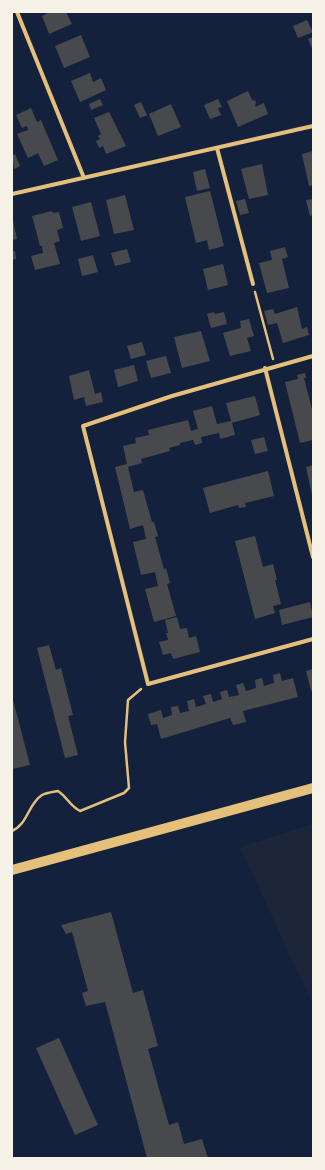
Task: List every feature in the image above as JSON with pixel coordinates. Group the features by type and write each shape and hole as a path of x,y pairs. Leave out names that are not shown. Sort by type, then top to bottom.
{"main road":[{"path":"12,870 313,788"}],"street":[{"path":"17,12 84,178"},
{"path":"12,194 313,126"},
{"path":"217,148 253,284"},
{"path":"313,356 265,368 172,396 83,426 148,684 313,639"},
{"path":"265,368 313,557"}],"path":[{"path":"253,284 274,366"},
{"path":"12,831 22,825 35,802 42,795 58,791 66,797 72,807 80,811 124,793 129,788 125,742 128,700 148,684"}],"shaded area":[{"path":"313,824 313,1005 240,847"}],"building":[{"path":"50,12 66,12 72,24 49,34 42,16"},
{"path":"307,20 313,32 298,38 293,26"},
{"path":"81,35 90,57 64,68 55,46"},
{"path":"313,37 313,51 308,39"},
{"path":"90,73 93,82 101,78 106,90 80,102 71,81"},
{"path":"248,91 252,100 256,101 255,107 264,103 268,114 238,127 227,101"},
{"path":"100,99 103,105 91,110 89,104"},
{"path":"218,99 222,107 218,108 221,115 210,119 204,105"},
{"path":"141,102 147,115 140,118 134,105"},
{"path":"171,104 181,127 158,136 149,114"},
{"path":"31,108 37,122 41,120 58,160 44,166 38,153 28,158 17,134 28,130 27,126 22,128 16,115"},
{"path":"109,112 126,146 106,154 103,146 99,148 96,141 100,139 98,136 101,134 94,118"},
{"path":"313,151 313,185 309,186 302,154"},
{"path":"15,154 20,166 14,169 12,155"},
{"path":"262,164 268,195 249,199 241,169"},
{"path":"205,169 210,188 197,191 193,172"},
{"path":"210,191 224,246 209,250 207,240 196,243 185,197"},
{"path":"125,195 134,230 114,234 106,200"},
{"path":"245,199 249,213 240,215 236,201"},
{"path":"313,199 313,215 310,216 306,200"},
{"path":"91,202 100,236 81,241 72,207"},
{"path":"52,211 53,213 59,212 63,228 57,230 60,241 54,243 60,264 35,270 31,256 43,253 32,216"},
{"path":"12,221 17,239 12,240"},
{"path":"285,247 288,257 282,259 289,288 267,293 259,263 272,260 270,251"},
{"path":"127,249 131,262 115,266 111,253"},
{"path":"12,251 15,251 16,259 12,260"},
{"path":"93,255 98,272 82,276 78,259"},
{"path":"223,264 228,285 208,290 203,269"},
{"path":"297,307 302,329 307,327 309,335 283,343 277,323 268,325 264,311 273,309 275,314"},
{"path":"214,312 215,314 224,312 227,324 211,328 207,314"},
{"path":"249,319 254,336 247,338 251,351 230,356 223,333 241,328 240,321"},
{"path":"201,331 210,361 182,368 174,337"},
{"path":"142,342 146,355 131,359 127,346"},
{"path":"166,356 171,373 151,378 146,361"},
{"path":"134,365 138,381 118,387 114,370"},
{"path":"89,370 95,394 101,392 103,402 86,406 84,397 74,400 69,376"},
{"path":"305,373 306,378 304,378 313,413 313,440 300,443 285,382 298,379 297,375"},
{"path":"255,396 260,415 232,423 235,435 220,439 219,433 201,437 202,443 195,445 193,440 180,443 180,445 169,448 170,451 141,459 142,463 128,467 134,492 143,490 152,522 154,522 158,536 155,537 164,569 166,568 170,583 167,584 176,616 154,622 145,589 158,586 155,572 141,575 133,542 146,539 143,525 130,529 115,467 127,464 123,446 136,443 135,438 149,435 148,430 188,420 191,431 198,429 193,411 212,406 217,424 231,421 226,403"},
{"path":"264,437 268,451 255,454 251,440"},
{"path":"313,465 313,495 312,495 306,467"},
{"path":"268,471 274,496 245,503 246,507 239,508 238,505 210,513 203,488"},
{"path":"255,536 263,567 273,564 281,604 273,606 275,613 255,619 235,541"},
{"path":"310,602 313,617 282,625 279,610"},
{"path":"177,617 180,629 187,628 189,638 196,636 200,652 173,659 171,653 163,655 159,642 168,640 165,620"},
{"path":"49,645 56,670 61,668 73,715 68,716 78,755 65,758 37,648"},
{"path":"313,669 313,690 311,691 306,671"},
{"path":"280,673 282,681 293,678 298,697 243,711 246,722 233,725 230,718 161,739 157,724 151,725 148,714 161,710 163,718 172,715 171,707 178,706 180,713 189,711 187,701 194,699 196,707 206,704 203,696 211,694 213,702 222,699 220,692 227,690 229,697 239,695 236,685 243,683 246,691 256,688 255,680 262,678 264,686 274,683 273,675"},
{"path":"12,696 30,765 12,769"},
{"path":"111,912 133,993 143,990 158,1046 148,1049 169,1125 178,1122 184,1144 202,1139 208,1158 147,1158 105,1002 86,1006 82,993 88,991 72,932 66,934 61,925"},
{"path":"59,1038 98,1125 75,1135 36,1048"}]}
